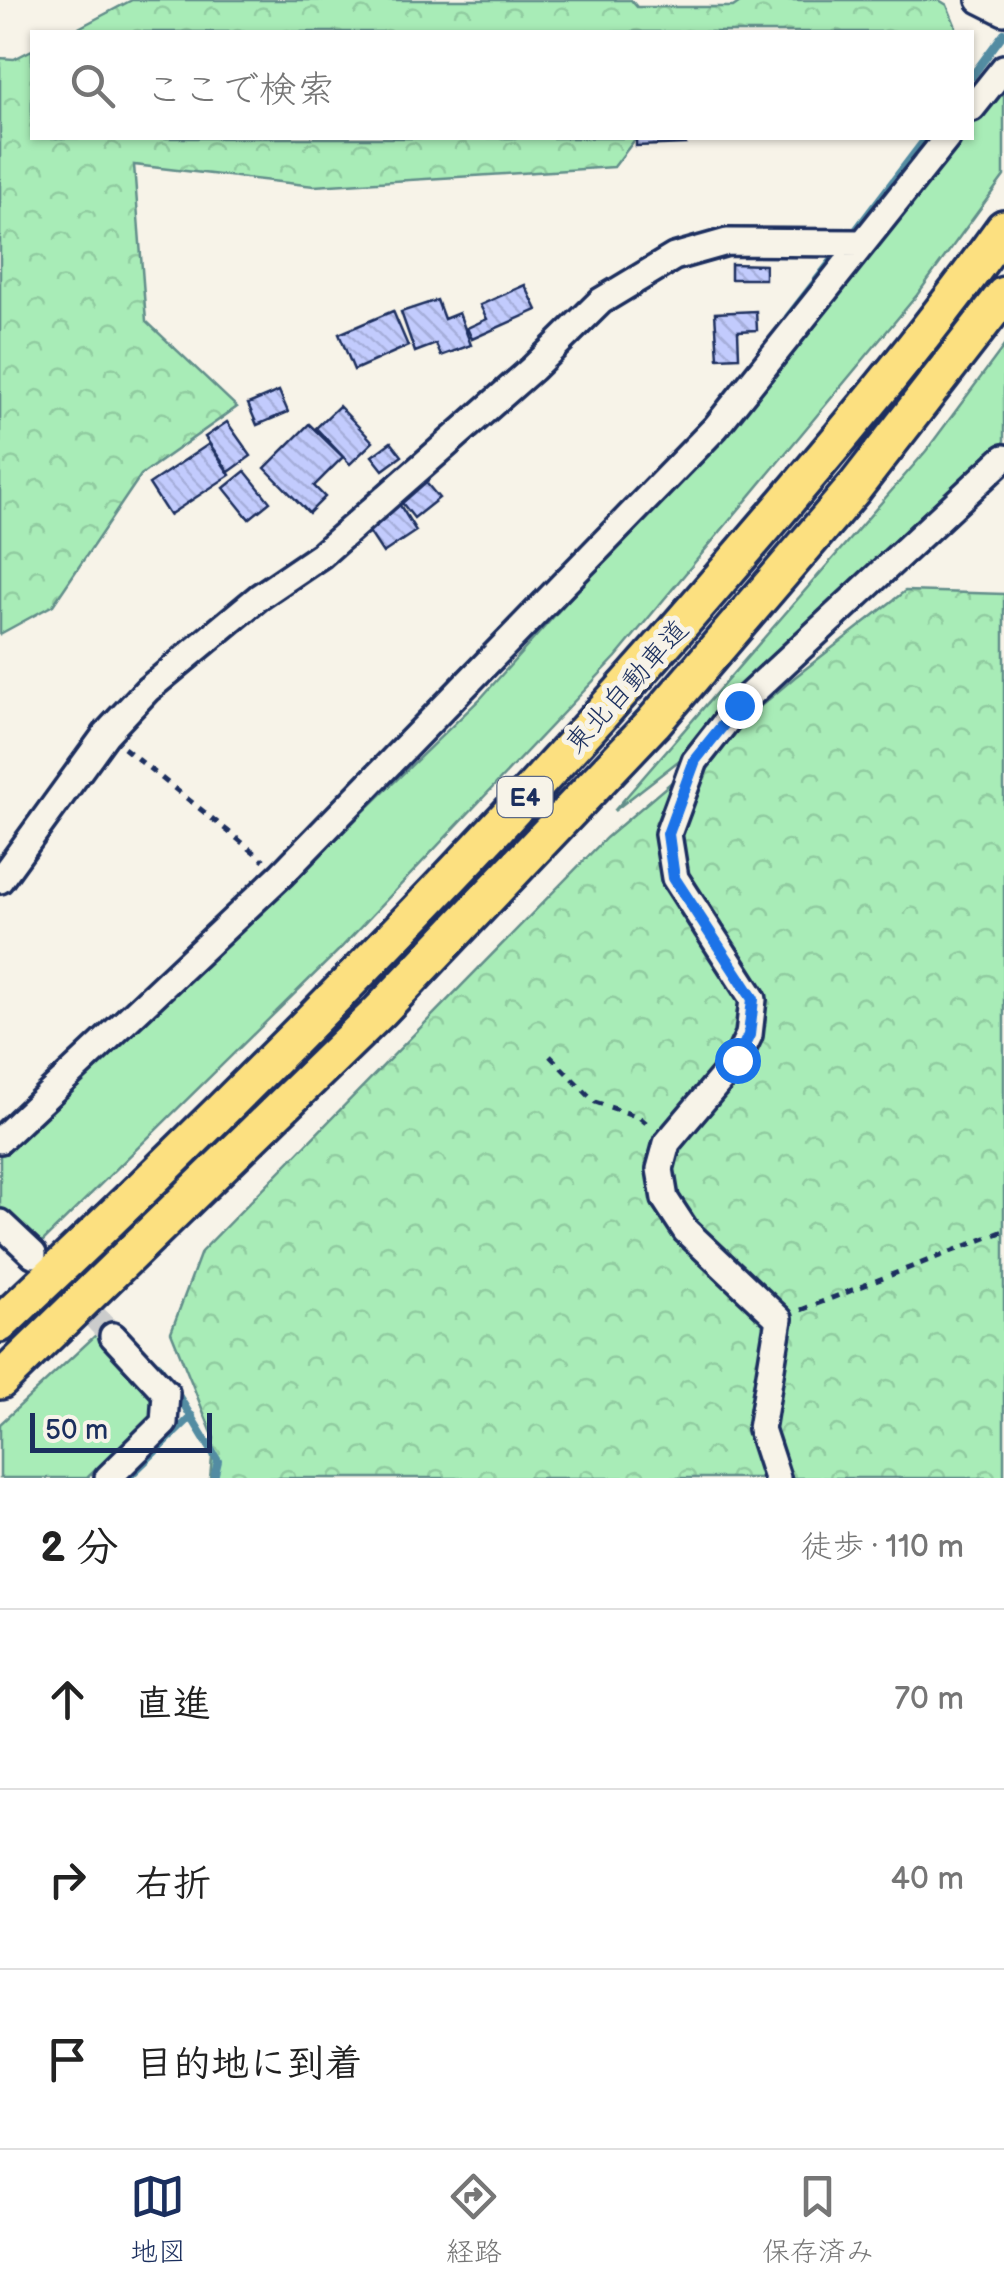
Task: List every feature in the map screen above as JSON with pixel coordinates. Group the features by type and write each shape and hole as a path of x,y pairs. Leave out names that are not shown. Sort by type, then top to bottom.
{"highway":[{"name":"東北自動車道","path":"0,1324 358,974 622,693 824,458 1004,228"},
{"name":"東北自動車道","path":"0,1381 380,1011 653,722 855,487 1004,295"}],"street":[{"path":"980,0 1004,12"},
{"path":"974,106 1004,68"},
{"path":"0,1140 282,874 716,427 945,140"},
{"path":"0,880 106,734 161,678 259,597 321,555 532,369 601,301 674,256 727,242 862,243"},
{"path":"777,1478 761,1428 779,1319 686,1231 666,1199 660,1169 667,1143 737,1060 749,1035 753,999 674,878 668,834 695,760 739,705 1004,458"},
{"path":"0,1224 34,1254"},
{"path":"108,1478 164,1423 166,1393 113,1336"}],"path":[{"path":"106,734 282,874"},
{"path":"550,1056 595,1102 640,1117 667,1143"},
{"path":"779,1319 1004,1230"}],"green space":[{"path":"132,0 631,0 637,7 733,7 743,0 939,0 947,5 957,30 75,30"},
{"path":"30,51 30,140 634,140 614,167 314,186 134,165 146,321 237,407 141,475 53,605 0,634 0,58 14,59"},
{"path":"1004,79 1004,176 917,295 616,657 338,951 37,1247 0,1207 0,1154 227,944 481,698 822,316 957,140 974,140 974,119"},
{"path":"1004,346 1004,442 822,610 686,755 614,811 926,451"},
{"path":"905,591 1004,594 1004,1478 210,1478 214,1438 171,1332 201,1252 606,838 795,677"},
{"path":"98,1333 151,1388 151,1416 87,1478 0,1478 0,1424"}],"building":[{"path":"636,140 686,140 686,144 636,146"},
{"path":"731,264 765,265 765,279 731,279"},
{"path":"525,285 537,310 472,339 467,328 487,319 480,305"},
{"path":"437,300 444,319 459,313 471,345 441,356 436,344 415,352 401,312"},
{"path":"393,311 408,346 354,370 339,334"},
{"path":"756,311 757,330 738,331 739,357 718,358 715,313"},
{"path":"279,391 288,412 257,425 248,404"},
{"path":"339,406 373,442 350,464 316,428"},
{"path":"227,422 251,456 229,472 205,437"},
{"path":"309,424 343,457 314,486 325,497 309,513 265,468"},
{"path":"391,442 402,456 383,470 372,456"},
{"path":"209,444 230,475 169,515 149,484"},
{"path":"245,471 270,502 249,519 224,488"},
{"path":"423,479 439,498 414,518 399,499"},
{"path":"398,502 416,531 383,553 364,524"}],"waterway":[{"path":"974,73 1004,33"},
{"path":"850,238 924,140"},
{"path":"788,317 841,249"},
{"path":"158,1365 167,1379"},
{"path":"175,1390 218,1461 214,1478"},
{"path":"128,1478 192,1416"}],"tunnel":[{"path":"44,1264 113,1336"}],"route":[{"path":"737,1060 749,1035 753,999 674,878 668,834 695,760 739,705"}]}
